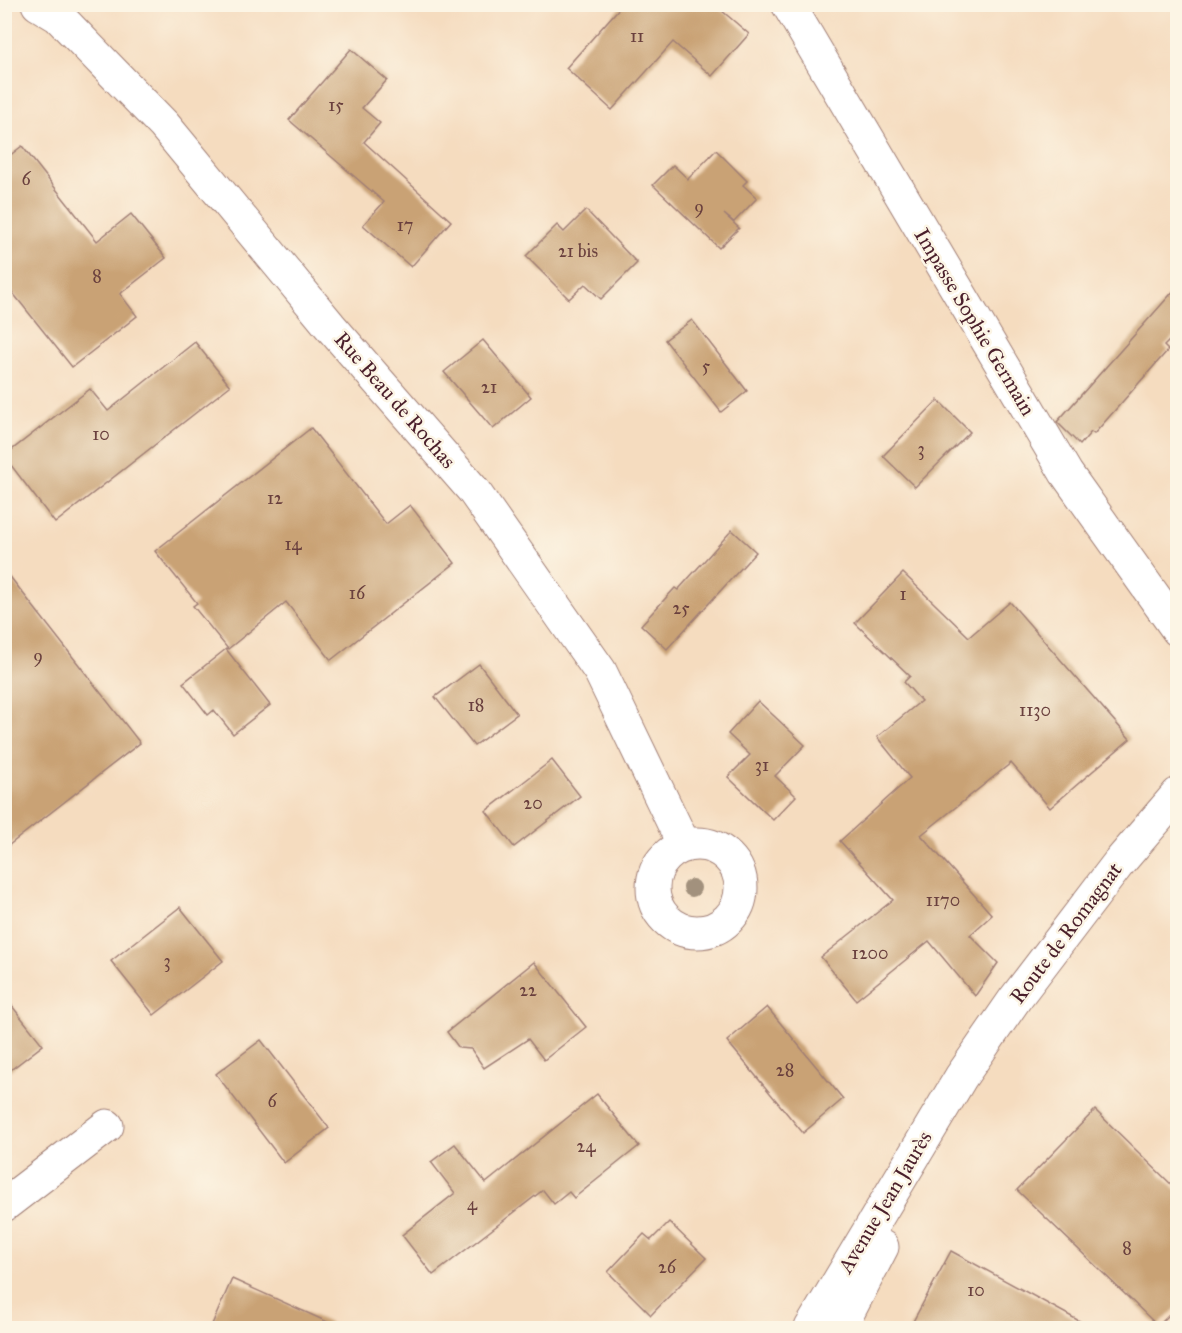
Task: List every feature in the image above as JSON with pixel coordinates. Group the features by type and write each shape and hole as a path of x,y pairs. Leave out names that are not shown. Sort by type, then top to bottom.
{"street":[{"name":"Rue Beau de Rochas","path":"38,4 58,16 164,125 330,326 473,490 600,671 684,845"},
{"name":"Impasse Sophie Germain","path":"788,4 1066,473 1178,630"},
{"name":"Route de Romagnat","path":"968,1083 1015,999 1104,882 1178,794"},
{"name":"Route de Romagnat","path":"968,1083 1029,1011 1104,911 1178,824"},
{"name":"Avenue Jean Jaurès","path":"811,1329 968,1083"},
{"name":"Avenue Jean Jaurès","path":"840,1329 968,1083"},
{"path":"4,1205 107,1126"}],"building":[{"path":"623,4 714,4 749,34 712,76 673,42 612,110 566,68"},
{"path":"351,49 387,80 362,108 380,123 364,142 451,221 411,267 363,225 384,202 289,120"},
{"path":"22,146 97,241 131,214 166,258 120,294 137,316 72,367 4,282 4,160"},
{"path":"716,150 747,181 743,185 757,198 734,222 724,214 739,228 719,248 653,185 673,165 688,179"},
{"path":"586,210 637,263 601,299 585,284 569,299 526,256 557,225 564,232"},
{"path":"1178,286 1178,332 1164,346 1168,350 1094,434 1091,432 1080,445 1057,422"},
{"path":"692,320 747,391 721,412 665,340"},
{"path":"483,340 531,397 493,429 444,372"},
{"path":"195,342 230,386 55,523 4,456 90,389 108,411"},
{"path":"938,400 970,432 915,487 883,456"},
{"path":"311,428 386,524 410,505 455,563 331,660 286,602 228,649 193,606 197,603 155,551"},
{"path":"732,530 756,552 667,649 641,625 675,588 678,590"},
{"path":"4,569 140,743 4,849"},
{"path":"903,573 969,637 1010,602 1130,739 1050,808 1011,763 921,835 992,915 970,935 998,963 975,996 929,941 856,1000 821,957 893,900 840,841 910,778 877,737 921,701 904,682 910,676 855,623"},
{"path":"226,649 270,705 233,734 214,710 208,715 183,683"},
{"path":"479,664 517,714 474,746 435,697"},
{"path":"758,701 805,745 775,776 796,796 773,820 728,777 750,755 728,734"},
{"path":"552,760 580,796 514,847 486,811"},
{"path":"180,907 223,961 154,1015 111,961"},
{"path":"534,962 586,1027 544,1060 528,1039 484,1068 471,1049 459,1048 447,1032"},
{"path":"4,996 43,1045 4,1075"},
{"path":"767,1007 843,1099 803,1133 727,1041"},
{"path":"261,1040 329,1128 284,1163 216,1074"},
{"path":"597,1094 639,1146 574,1198 569,1192 554,1204 543,1190 433,1275 402,1235 455,1193 431,1162 455,1144 486,1183"},
{"path":"1095,1110 1178,1191 1178,1306 1158,1326 1017,1190"},
{"path":"669,1222 706,1258 651,1315 608,1272 644,1234 651,1240"},
{"path":"951,1251 1094,1329 909,1329"},
{"path":"232,1279 343,1329 210,1329"}]}
